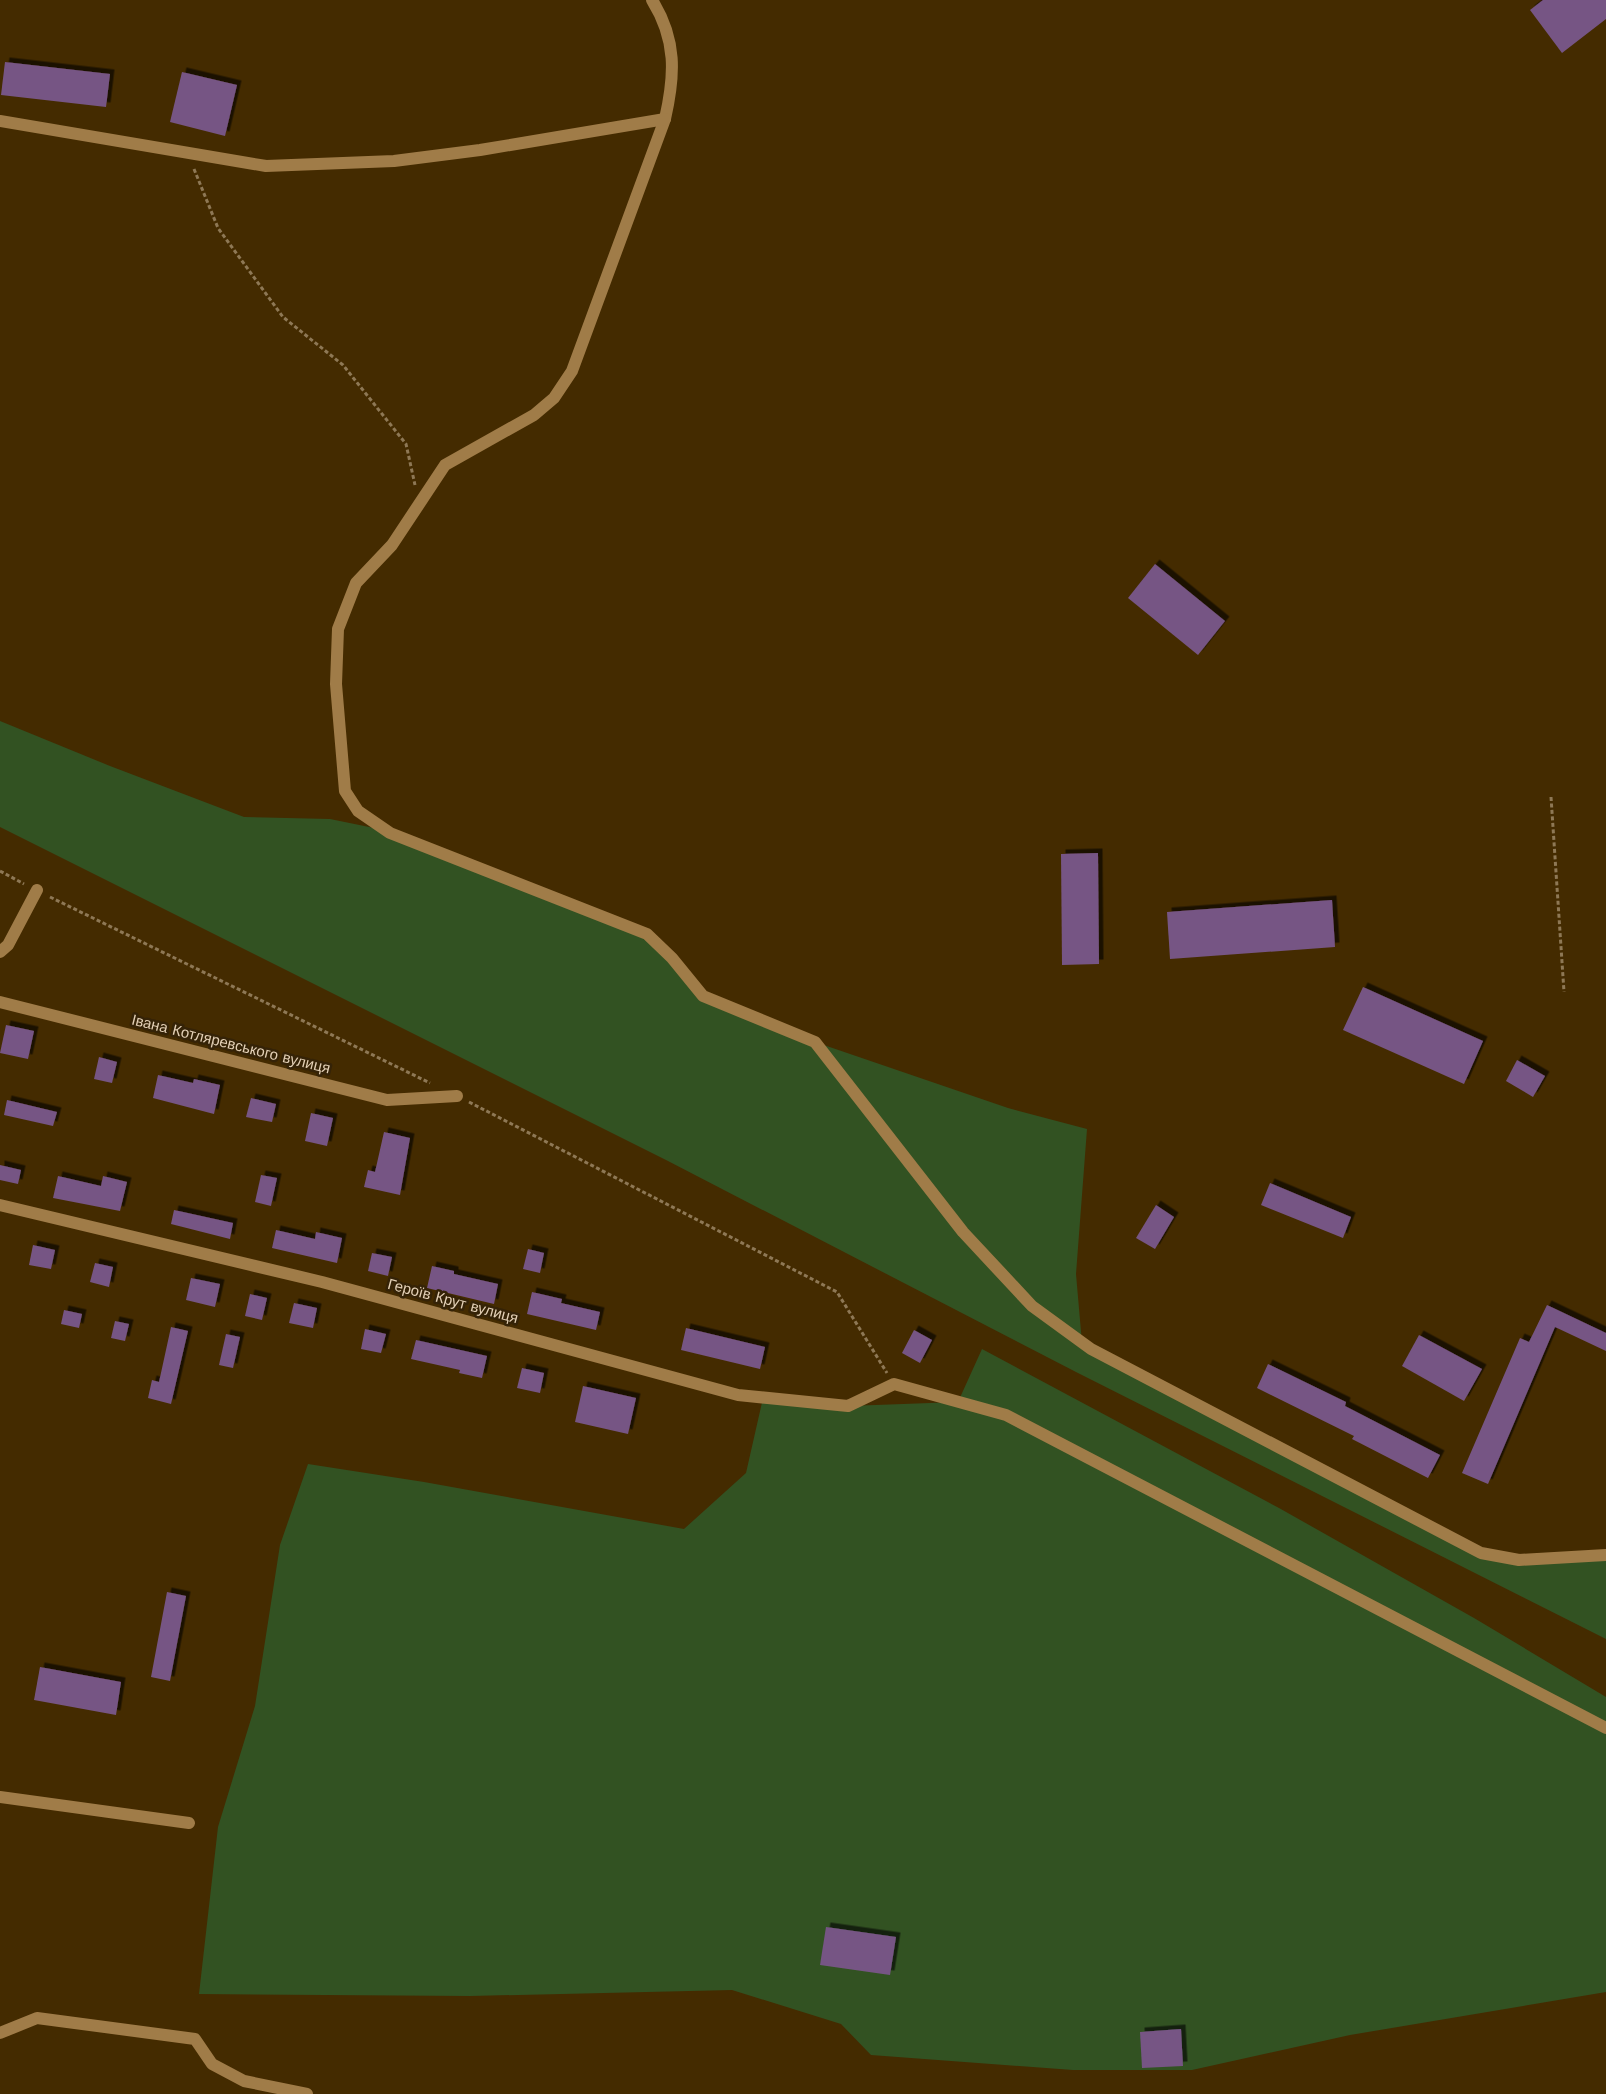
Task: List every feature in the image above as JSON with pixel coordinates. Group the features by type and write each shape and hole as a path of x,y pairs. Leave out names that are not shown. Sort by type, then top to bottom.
{"street":[{"path":"652,0 670,40 673,84 665,119 572,371 554,398 534,415 445,465 392,545 356,583 338,629 336,684 345,791 358,811 390,833 647,934 672,958 703,996 815,1042 963,1232 1032,1306 1091,1350 1481,1553 1519,1560 1606,1555"},
{"path":"0,121 266,166 394,161 480,150 665,119"},
{"path":"0,952 8,945 36,890"},
{"name":"Івана Котляревського вулиця","path":"0,1002 387,1100 457,1096"},
{"name":"Героїв Крут вулиця","path":"0,1205 322,1282 738,1395 848,1406 894,1384 1006,1415 1606,1728"},
{"path":"0,1797 190,1823"},
{"path":"0,2033 37,2018 195,2039 212,2064 244,2081 307,2094"}],"path":[{"path":"187,153 218,228 283,317 342,365 406,444 419,503"},
{"path":"1551,797 1564,992"}],"green space":[{"path":"0,721 110,766 244,817 330,819 374,828 647,934 700,997 815,1042 1008,1108 1087,1129 1076,1274 1082,1343 1481,1553 1606,1559 1606,1639 1076,1372 668,1161 0,827"},
{"path":"982,1349 1279,1508 1474,1618 1606,1697 1606,1992 1350,2035 1192,2070 1073,2070 871,2055 841,2024 732,1990 470,1996 199,1994 218,1827 255,1706 280,1545 308,1464 424,1482 684,1529 746,1473 763,1398 848,1406 958,1402"}],"building":[{"path":"1543,0 1606,0 1606,19 1562,53 1530,10"},
{"path":"5,62 110,74 106,107 1,95"},
{"path":"182,72 237,85 225,136 170,122"},
{"path":"1155,564 1225,621 1198,655 1128,598"},
{"path":"1098,853 1099,964 1062,965 1061,854"},
{"path":"1332,900 1335,947 1170,959 1167,912"},
{"path":"1363,987 1483,1041 1464,1084 1343,1030"},
{"path":"6,1025 34,1031 28,1059 0,1053"},
{"path":"99,1057 117,1062 112,1083 94,1079"},
{"path":"1517,1060 1545,1076 1533,1097 1506,1081"},
{"path":"158,1075 193,1083 194,1079 220,1085 214,1114 153,1098"},
{"path":"251,1098 276,1104 272,1122 246,1117"},
{"path":"7,1100 57,1112 53,1126 4,1115"},
{"path":"311,1113 333,1118 327,1146 305,1141"},
{"path":"384,1132 410,1138 400,1195 364,1187 368,1170 375,1172"},
{"path":"0,1165 21,1170 18,1184 0,1180"},
{"path":"261,1175 277,1178 271,1206 255,1202"},
{"path":"58,1176 101,1186 103,1176 127,1182 120,1211 53,1198"},
{"path":"1270,1183 1351,1217 1343,1238 1261,1205"},
{"path":"1156,1205 1174,1217 1155,1249 1136,1238"},
{"path":"174,1210 233,1223 230,1239 171,1224"},
{"path":"276,1230 315,1239 316,1232 342,1238 337,1263 272,1248"},
{"path":"33,1245 55,1250 51,1269 29,1265"},
{"path":"528,1249 544,1253 540,1273 523,1269"},
{"path":"372,1253 392,1257 388,1276 368,1271"},
{"path":"95,1263 113,1267 109,1287 90,1282"},
{"path":"432,1266 454,1271 454,1274 498,1284 494,1304 427,1288"},
{"path":"191,1278 220,1284 215,1307 186,1300"},
{"path":"532,1292 562,1299 561,1303 600,1312 596,1330 527,1314"},
{"path":"250,1294 267,1298 262,1320 245,1316"},
{"path":"294,1303 317,1308 313,1328 289,1323"},
{"path":"1547,1305 1606,1333 1606,1351 1555,1327 1488,1484 1462,1473 1520,1338 1529,1342"},
{"path":"64,1310 82,1314 79,1328 61,1324"},
{"path":"115,1321 129,1324 125,1341 111,1338"},
{"path":"171,1327 188,1331 171,1404 148,1398 152,1380 159,1382"},
{"path":"686,1328 765,1347 760,1369 681,1350"},
{"path":"365,1329 386,1334 381,1353 361,1349"},
{"path":"914,1330 932,1340 920,1363 902,1353"},
{"path":"226,1334 240,1337 233,1368 219,1365"},
{"path":"1419,1335 1482,1369 1464,1401 1402,1366"},
{"path":"416,1340 487,1356 482,1378 459,1373 460,1370 411,1359"},
{"path":"1268,1364 1346,1402 1345,1406 1440,1455 1428,1478 1352,1439 1354,1436 1257,1388"},
{"path":"522,1368 544,1373 540,1393 517,1388"},
{"path":"583,1386 636,1398 628,1434 575,1422"},
{"path":"167,1592 186,1596 170,1681 151,1677"},
{"path":"40,1667 121,1682 116,1715 34,1700"},
{"path":"826,1927 896,1937 890,1975 820,1965"},
{"path":"1181,2029 1183,2066 1142,2068 1140,2032"}]}
